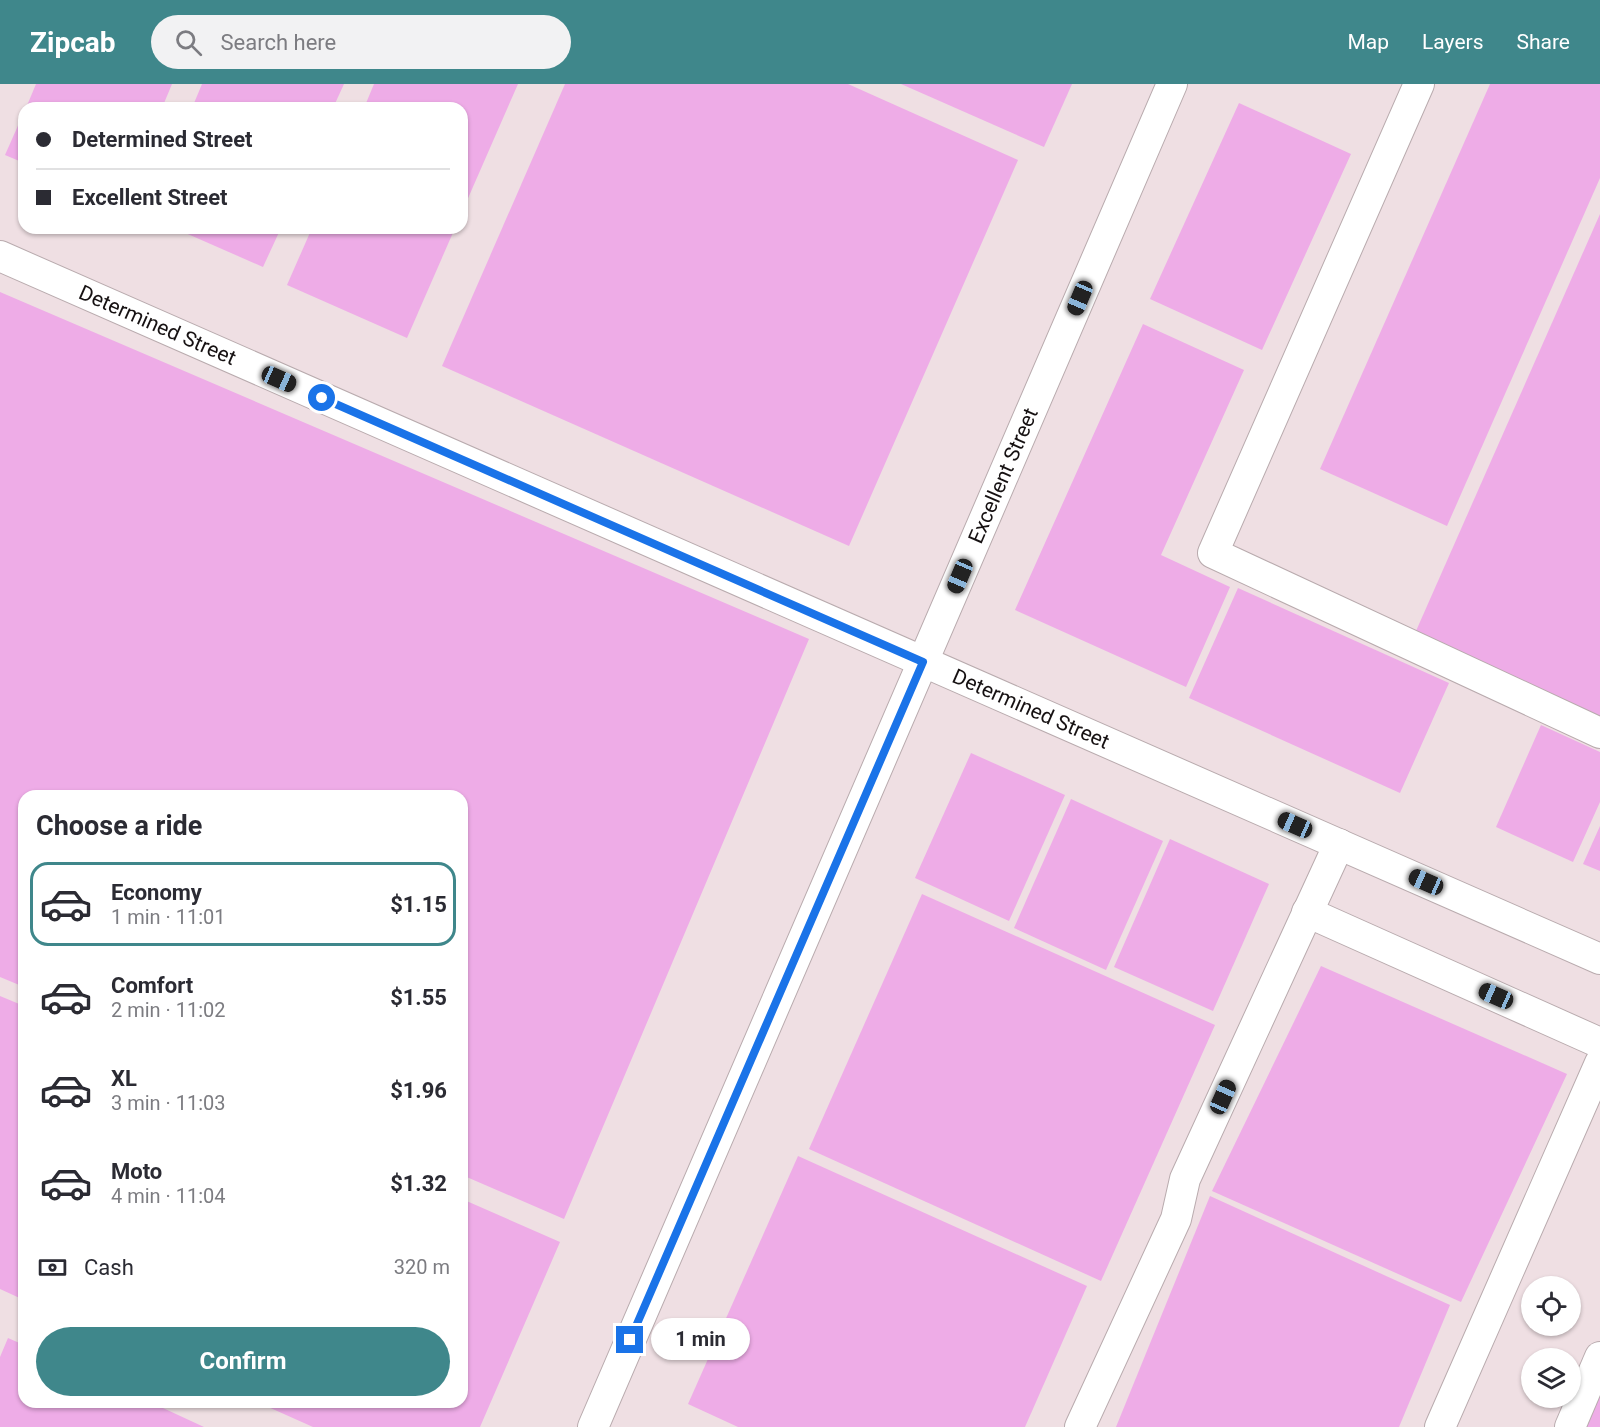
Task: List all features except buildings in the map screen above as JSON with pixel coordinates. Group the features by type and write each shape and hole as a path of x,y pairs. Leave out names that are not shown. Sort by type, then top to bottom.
{"street":[{"name":"Excellent Street","path":"593,1427 1172,84"},
{"path":"1419,84 1213,553 1600,733"},
{"name":"Determined Street","path":"0,256 1600,959"},
{"path":"1080,1427 1176,1219 1185,1179 1339,844"},
{"path":"1307,912 1600,1043"},
{"path":"1440,1427 1600,1063"},
{"path":"1570,1427 1600,1357"}],"route":[{"path":"322,398 923,662 630,1340"}]}
